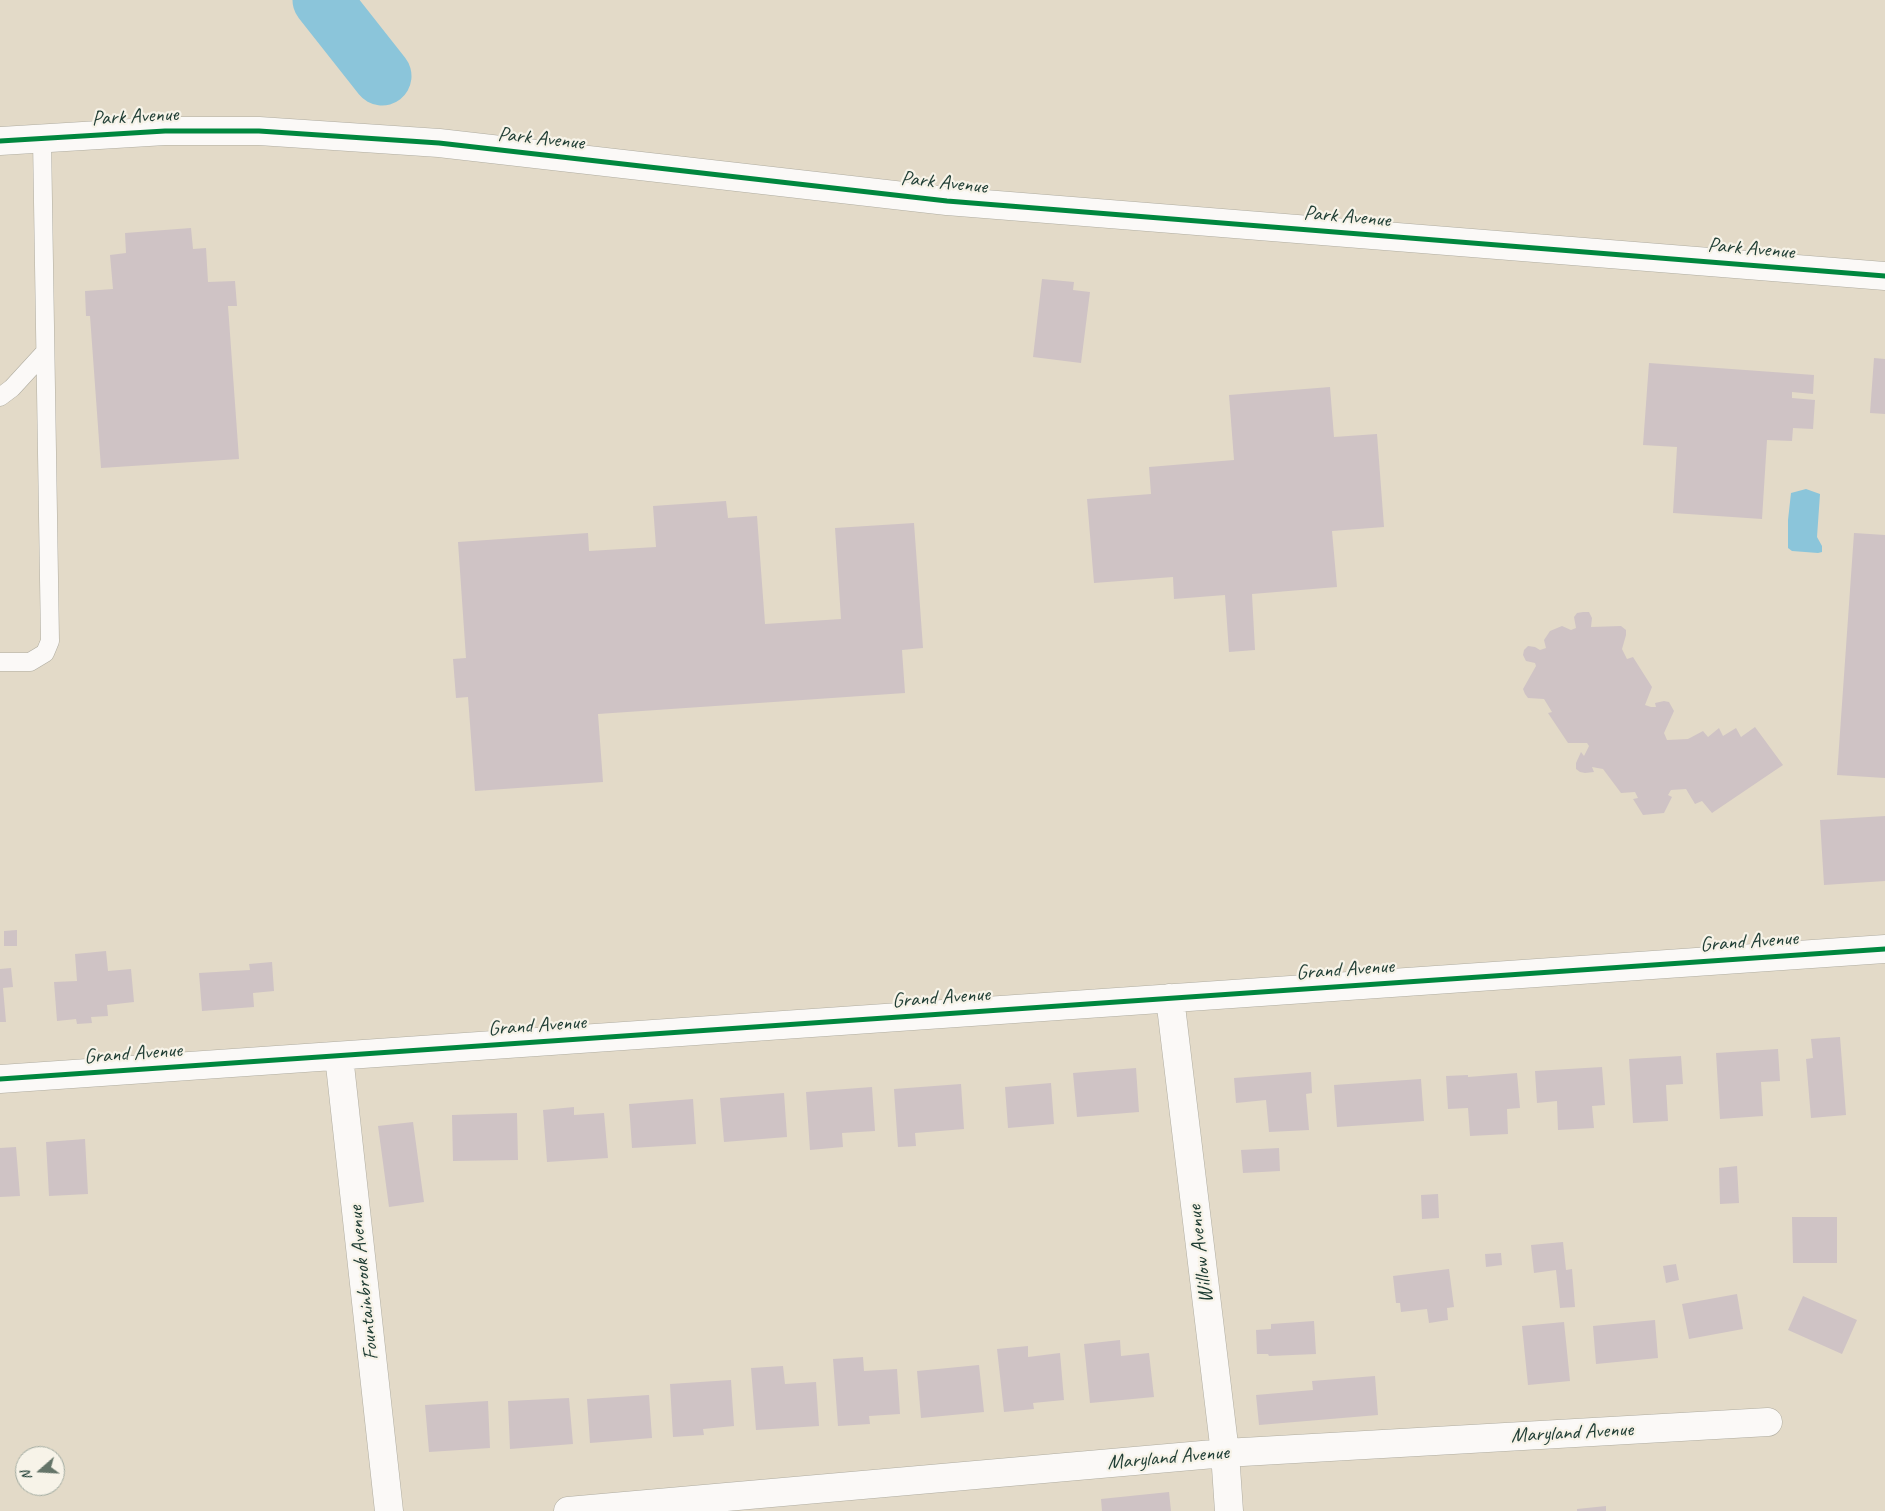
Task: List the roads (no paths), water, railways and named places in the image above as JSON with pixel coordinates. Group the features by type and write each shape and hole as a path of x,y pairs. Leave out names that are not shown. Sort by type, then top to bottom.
{"street":[{"name":"Park Avenue","path":"0,141 164,131 259,130 438,143 947,201 1885,276"},
{"name":"Grand Avenue","path":"0,1079 1885,949"},
{"name":"Willow Avenue","path":"1170,998 1225,1453 1229,1511"},
{"name":"Fountainbrook Avenue","path":"339,1056 389,1511"},
{"name":"Maryland Avenue","path":"568,1511 1225,1453 1768,1422"}],"lane":[{"path":"0,662 30,662 45,654 50,640 42,139"},
{"path":"0,397 12,388 45,352"}],"water":[{"path":"1806,489 1820,494 1817,537 1822,546 1822,552 1818,553 1792,551 1788,548 1788,520 1791,493"}],"waterway":[{"path":"322,0 382,76"}]}
